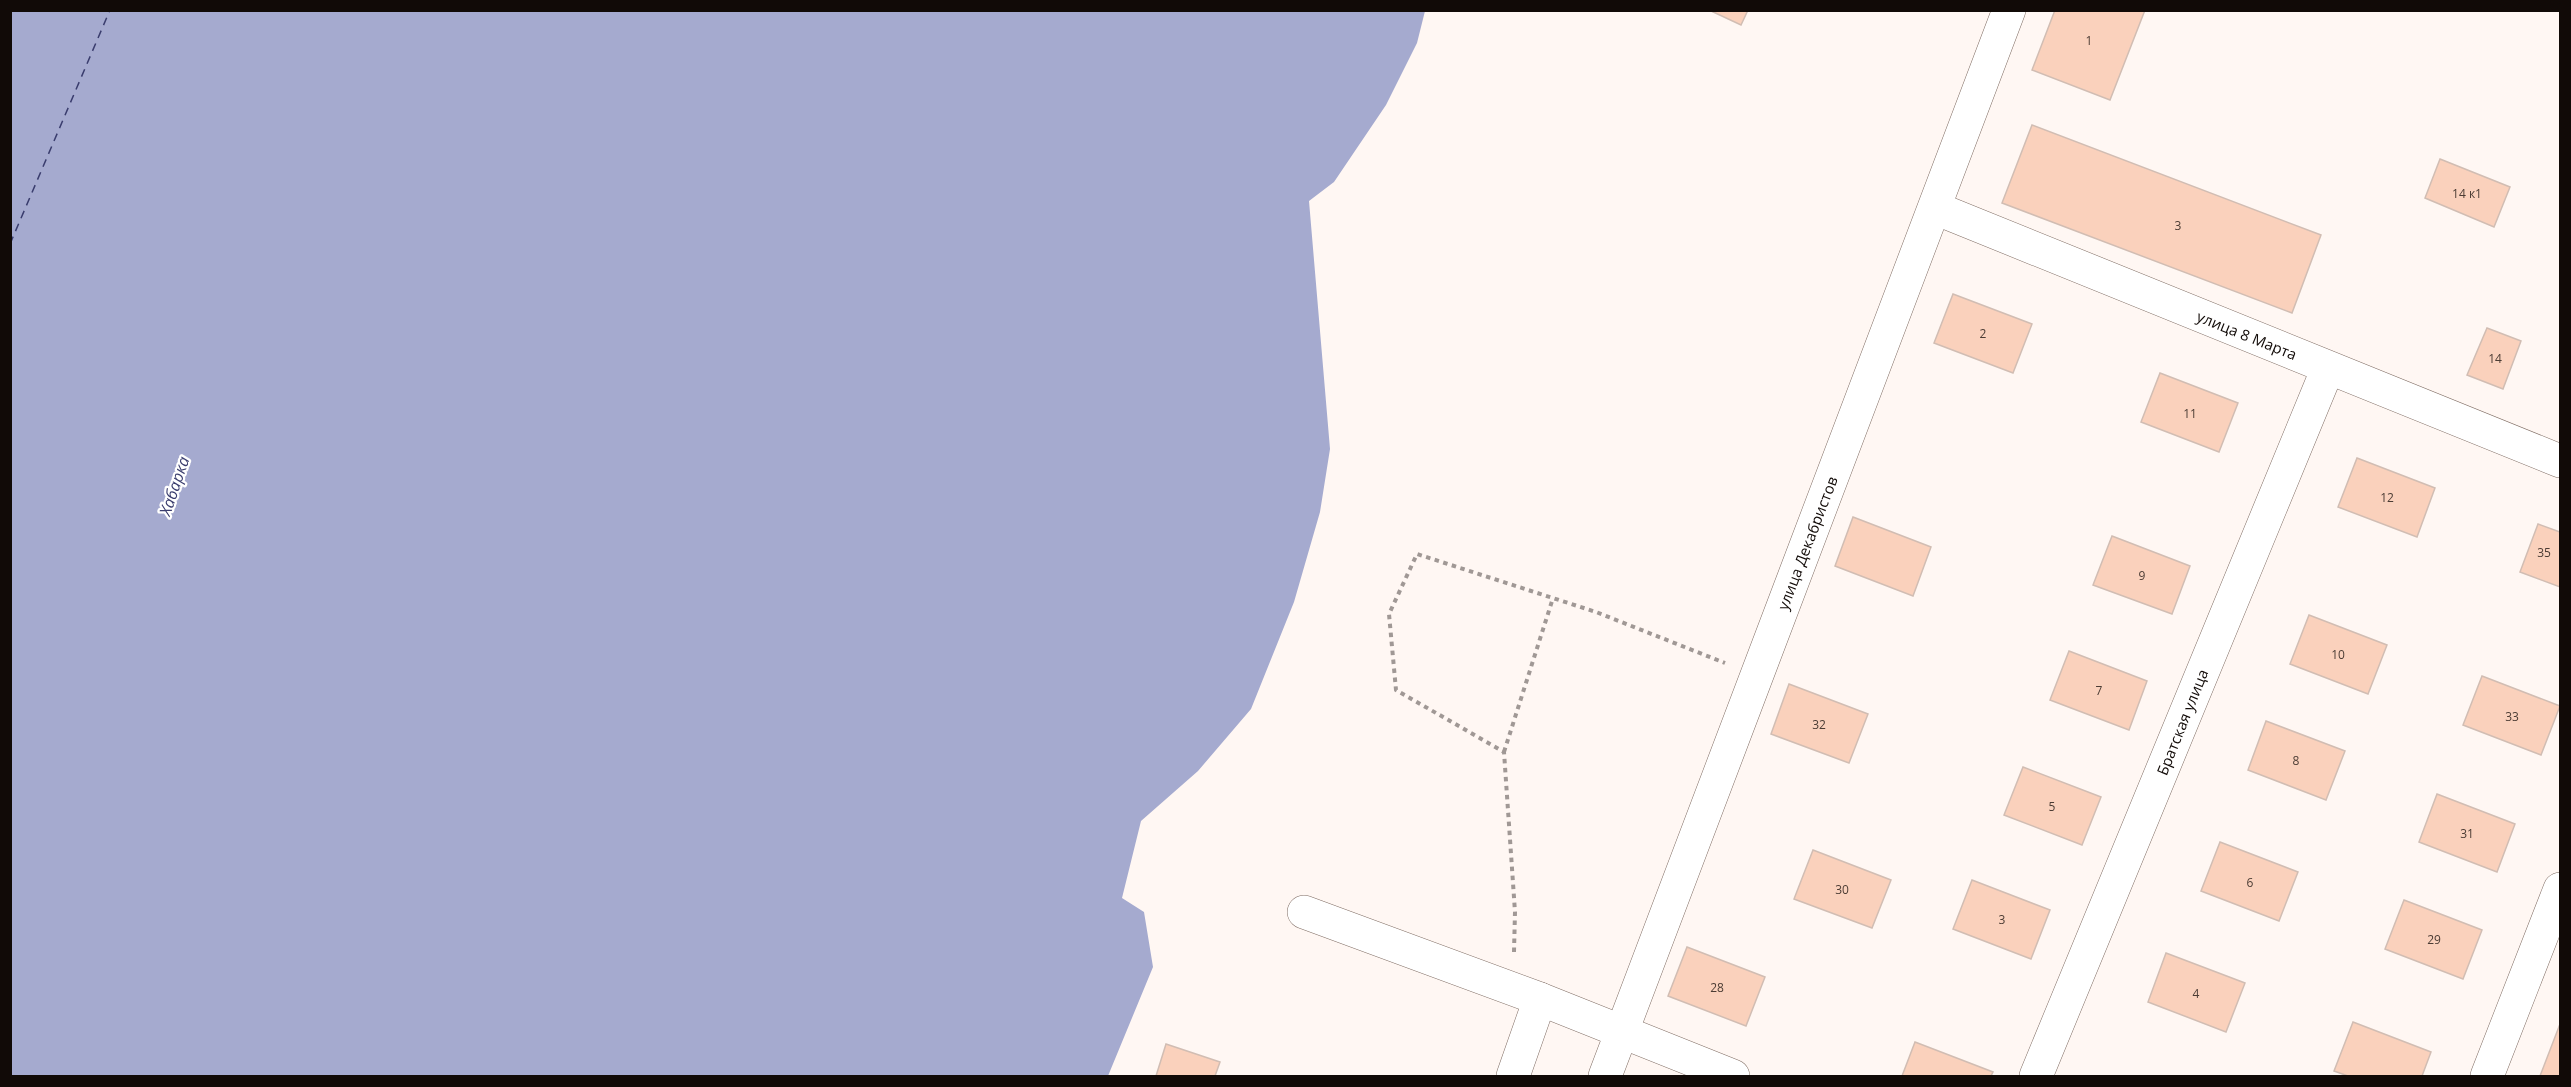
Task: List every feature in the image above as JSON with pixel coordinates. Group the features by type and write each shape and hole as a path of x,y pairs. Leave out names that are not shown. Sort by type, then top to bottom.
{"street":[{"name":"улица Декабристов","path":"1605,1077 2009,10"},
{"name":"улица 8 Марта","path":"1935,208 2560,461"},
{"name":"Братская улица","path":"2036,1077 2328,368"},
{"path":"2487,1077 2560,889"},
{"path":"1304,912 1526,994 1733,1077"},
{"path":"1513,1077 1526,994"}],"path":[{"path":"1504,752 1396,690 1389,614 1417,554 1596,612 1757,676"},
{"path":"1526,994 1515,912 1504,752 1552,598"}],"water":[{"name":"Хабарка","path":"10,11 1425,11 1417,43 1386,105 1334,182 1309,201 1330,449 1320,512 1294,602 1251,709 1198,771 1141,821 1122,898 1144,912 1153,967 1108,1076 11,1076"}],"building":[{"path":"1709,10 1748,10 1741,25"},
{"path":"2055,10 2145,10 2110,100 2032,70"},
{"path":"2032,125 2321,235 2292,313 2002,203"},
{"path":"2440,159 2510,187 2494,227 2425,198"},
{"path":"1953,294 2032,324 2013,373 1934,343"},
{"path":"2487,328 2521,341 2503,389 2467,375"},
{"path":"2160,373 2238,403 2219,452 2141,422"},
{"path":"2357,458 2435,488 2417,537 2338,507"},
{"path":"1853,517 1931,547 1913,596 1835,566"},
{"path":"2538,524 2560,532 2560,587 2520,572"},
{"path":"2112,536 2190,566 2172,614 2093,585"},
{"path":"2309,615 2387,645 2368,694 2290,664"},
{"path":"2069,651 2147,681 2129,730 2050,700"},
{"path":"2482,676 2560,706 2541,755 2463,725"},
{"path":"1789,684 1868,714 1849,763 1771,734"},
{"path":"2266,721 2345,751 2326,800 2248,770"},
{"path":"2023,767 2101,797 2082,845 2004,815"},
{"path":"2437,794 2515,824 2497,872 2419,842"},
{"path":"2220,842 2298,872 2279,921 2201,891"},
{"path":"1813,850 1891,880 1872,928 1794,899"},
{"path":"1972,880 2050,910 2031,959 1953,929"},
{"path":"2404,900 2482,930 2463,979 2385,949"},
{"path":"1687,947 1765,977 1746,1026 1668,996"},
{"path":"2166,953 2245,983 2226,1032 2148,1002"},
{"path":"2353,1022 2431,1052 2422,1076 2348,1076 2334,1071"},
{"path":"2560,1024 2560,1076 2540,1076"},
{"path":"1915,1042 1993,1072 1991,1076 1902,1076"},
{"path":"1166,1044 1220,1062 1215,1076 1156,1076"}],"ferry route":[{"path":"10,244 110,10"}]}
